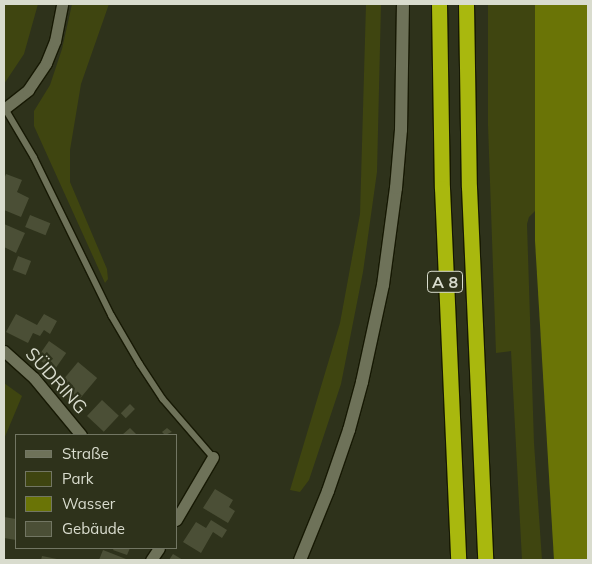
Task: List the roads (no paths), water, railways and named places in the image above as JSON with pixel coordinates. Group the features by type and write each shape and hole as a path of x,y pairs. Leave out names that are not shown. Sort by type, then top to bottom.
{"highway":[{"name":"A 8","path":"439,4 443,207 458,560"},
{"name":"A 8","path":"466,4 469,196 485,560"}],"main road":[{"path":"300,560 328,491 362,382 383,285 400,140 403,4"}],"street":[{"path":"4,108 28,90 46,63 54,41 62,4"},
{"name":"SÜDRING","path":"4,351 34,378 80,434"},
{"path":"178,517 213,457"},
{"path":"151,560 158,549"}],"lane":[{"path":"4,108 34,157 112,316 140,364 163,399 213,457"}],"water":[{"path":"535,4 588,4 588,560 554,560 535,241"}]}
